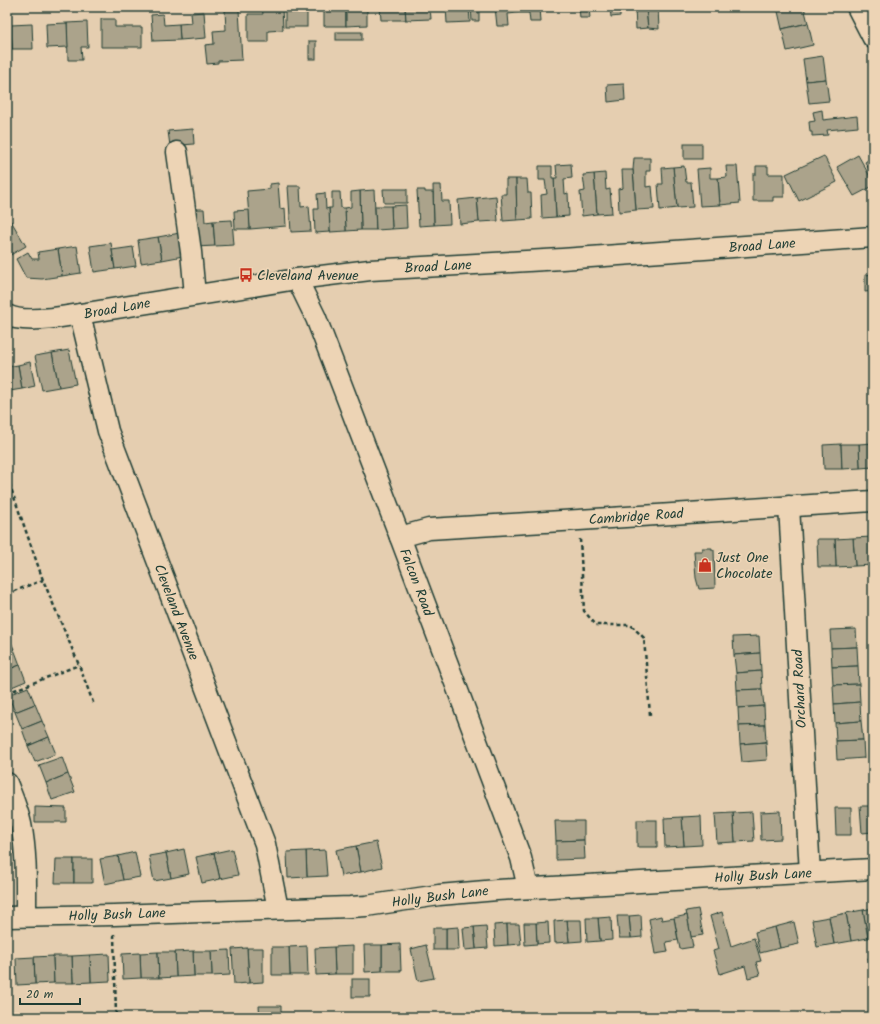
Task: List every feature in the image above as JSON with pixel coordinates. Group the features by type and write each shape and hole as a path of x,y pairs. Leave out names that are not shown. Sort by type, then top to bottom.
{"street":[{"path":"857,7 873,38"},
{"path":"178,152 195,295"},
{"name":"Broad Lane","path":"8,317 20,319 49,318 80,314 297,279 370,270 562,259 873,237"},
{"name":"Falcon Road","path":"297,279 316,318 400,537 521,858 528,888"},
{"name":"Cleveland Avenue","path":"80,314 108,431 265,844 278,909"},
{"name":"Cambridge Road","path":"400,537 429,529 873,500"},
{"name":"Orchard Road","path":"788,506 810,873"},
{"path":"7,783 17,811 22,832 25,860 16,916"},
{"name":"Holly Bush Lane","path":"16,916 114,915 361,906 456,893 873,869"}],"path":[{"path":"7,477 43,580 79,665 94,706"},
{"path":"579,520 584,611 596,625 631,625 644,638 650,716"},
{"path":"7,594 43,580"},
{"path":"7,693 79,665"},
{"path":"114,915 116,1017"}],"building":[{"path":"262,7 282,7 283,30 268,31 268,42 248,42 248,14 263,14"},
{"path":"285,7 307,7 307,27 285,27"},
{"path":"324,7 346,7 346,26 324,26"},
{"path":"346,7 367,7 367,25 346,26"},
{"path":"380,7 405,7 406,20 381,20"},
{"path":"405,7 430,7 431,19 406,20"},
{"path":"446,7 469,7 470,22 447,23"},
{"path":"471,7 479,7 479,21 472,21"},
{"path":"495,7 517,7 518,13 508,14 509,26 497,26"},
{"path":"517,7 540,7 541,22 530,22 529,13 518,13"},
{"path":"579,7 599,7 589,8 590,18 580,18"},
{"path":"610,7 620,7 620,16 611,17"},
{"path":"635,7 646,7 648,28 636,29"},
{"path":"646,7 658,7 659,29 648,28"},
{"path":"777,7 804,7 808,23 782,29"},
{"path":"225,10 239,10 242,60 218,61 218,63 207,64 205,45 214,44 213,31 226,30"},
{"path":"204,12 206,38 180,40 179,24 192,23 191,13"},
{"path":"163,14 164,25 179,24 180,40 153,41 151,15"},
{"path":"101,19 115,19 115,27 142,27 142,47 101,47"},
{"path":"87,22 88,47 81,47 82,60 68,60 67,23"},
{"path":"67,23 68,47 47,48 46,24"},
{"path":"808,23 813,45 787,51 782,29"},
{"path":"32,24 33,49 12,49 11,25"},
{"path":"7,25 11,25 12,49 7,49"},
{"path":"336,32 362,32 362,40 336,40"},
{"path":"309,41 316,41 316,59 309,59"},
{"path":"823,56 826,79 806,81 803,59"},
{"path":"826,79 829,101 809,103 806,81"},
{"path":"624,84 625,100 608,102 607,85"},
{"path":"822,110 823,120 857,116 858,127 827,130 828,135 812,136 809,122 815,121 813,112"},
{"path":"193,129 194,144 170,146 168,131"},
{"path":"684,144 702,144 702,159 684,159"},
{"path":"858,155 873,182 873,186 854,196 837,167"},
{"path":"824,156 837,182 799,201 786,174"},
{"path":"873,157 873,177 865,162"},
{"path":"634,158 650,158 650,171 646,171 646,187 652,186 654,209 636,210 633,170"},
{"path":"571,164 572,178 564,179 565,194 568,193 569,216 556,217 554,178 557,178 556,165"},
{"path":"539,166 552,166 556,217 542,218 541,195 547,194 545,180 539,180"},
{"path":"684,166 686,182 691,182 693,207 677,208 673,167"},
{"path":"726,166 737,166 740,203 720,205 718,178 727,177"},
{"path":"756,166 768,166 768,174 784,174 784,197 773,197 773,201 753,201 753,174 756,174"},
{"path":"673,167 677,208 660,210 658,184 663,184 662,168"},
{"path":"710,168 710,178 718,178 720,205 700,206 697,169"},
{"path":"622,170 633,170 636,210 619,212 618,189 623,188"},
{"path":"605,173 606,190 610,189 612,213 597,214 594,174"},
{"path":"594,174 597,214 582,216 580,192 585,191 583,175"},
{"path":"506,179 516,179 517,220 503,221 501,194 506,194"},
{"path":"516,179 527,179 528,193 531,193 532,219 517,220"},
{"path":"278,183 280,209 285,208 286,226 250,229 247,191 270,189 270,184"},
{"path":"433,185 441,185 442,201 449,201 450,224 434,225"},
{"path":"288,186 300,186 301,207 309,206 311,231 291,232"},
{"path":"383,189 407,189 407,203 384,203"},
{"path":"374,190 376,230 361,230 360,191"},
{"path":"417,190 433,192 434,225 419,226"},
{"path":"360,191 361,230 346,231 345,208 351,207 351,192"},
{"path":"332,192 340,192 341,208 345,208 346,231 330,232 329,208 332,208"},
{"path":"325,193 326,209 329,208 330,232 315,233 314,209 318,209 317,194"},
{"path":"496,196 498,221 479,222 477,198"},
{"path":"477,198 479,222 460,224 458,200"},
{"path":"406,205 407,228 392,229 391,206"},
{"path":"375,206 391,206 392,229 376,230"},
{"path":"193,209 204,209 205,222 213,221 215,246 195,247"},
{"path":"249,210 250,229 235,229 234,211"},
{"path":"232,220 234,245 215,246 213,221"},
{"path":"11,221 26,246 7,257 7,223"},
{"path":"180,233 183,256 162,260 158,237"},
{"path":"158,237 162,260 141,263 138,240"},
{"path":"111,243 115,269 94,272 90,246"},
{"path":"77,246 81,273 62,276 58,249"},
{"path":"133,247 136,266 115,269 112,250"},
{"path":"58,249 62,276 42,279 26,278 16,259 28,252 32,259 39,259 38,252"},
{"path":"873,274 873,291 865,292 865,275"},
{"path":"69,350 76,384 59,387 52,353"},
{"path":"52,353 59,387 42,390 35,356"},
{"path":"30,362 35,386 22,389 18,365"},
{"path":"18,365 22,389 10,391 7,377 7,367"},
{"path":"873,443 873,467 860,468 859,444"},
{"path":"841,444 842,469 824,469 823,445"},
{"path":"841,444 859,444 860,468 842,469"},
{"path":"872,537 873,565 855,566 853,538"},
{"path":"853,538 855,566 836,567 835,539"},
{"path":"817,539 835,539 836,567 818,567"},
{"name":"Just One Chocolate","path":"702,548 712,548 712,550 714,550 715,588 699,589 696,578 694,551 702,551"},
{"path":"856,629 857,647 831,648 830,630"},
{"path":"7,633 14,649 7,652"},
{"path":"759,636 760,653 734,655 733,637"},
{"path":"857,647 858,666 832,667 831,648"},
{"path":"14,649 20,665 7,670 7,652"},
{"path":"760,653 761,671 736,673 734,655"},
{"path":"20,665 26,681 7,689 7,670"},
{"path":"858,666 859,684 833,685 832,667"},
{"path":"761,671 762,689 737,690 736,673"},
{"path":"859,684 860,702 834,704 833,685"},
{"path":"28,687 35,704 15,712 8,695"},
{"path":"762,689 764,706 738,708 737,690"},
{"path":"860,702 861,721 835,723 834,704"},
{"path":"35,704 42,721 22,729 15,712"},
{"path":"764,706 765,725 739,726 738,708"},
{"path":"42,721 49,737 28,746 22,729"},
{"path":"861,721 863,740 836,741 835,723"},
{"path":"765,725 766,742 740,744 739,726"},
{"path":"49,737 56,754 35,762 28,746"},
{"path":"863,740 864,758 837,760 836,741"},
{"path":"766,742 767,760 742,762 740,744"},
{"path":"62,757 68,774 46,783 39,765"},
{"path":"68,774 75,792 52,800 46,783"},
{"path":"860,806 873,806 873,832 862,833"},
{"path":"35,807 66,808 66,822 35,822"},
{"path":"835,808 851,808 851,835 836,835"},
{"path":"780,811 781,839 761,840 760,812"},
{"path":"752,812 754,841 735,842 733,813"},
{"path":"733,813 735,842 717,843 715,814"},
{"path":"701,816 702,845 684,846 682,817"},
{"path":"682,817 684,846 665,847 664,818"},
{"path":"637,820 657,820 657,847 637,847"},
{"path":"555,821 584,821 584,840 556,841"},
{"path":"584,840 585,859 556,860 556,841"},
{"path":"376,842 382,867 361,872 356,846"},
{"path":"356,846 361,872 341,876 336,850"},
{"path":"184,849 189,874 171,878 166,853"},
{"path":"232,849 238,875 220,879 214,853"},
{"path":"325,850 327,876 307,877 306,851"},
{"path":"306,851 307,877 288,878 287,852"},
{"path":"135,852 140,877 123,880 118,856"},
{"path":"166,853 171,878 154,881 149,856"},
{"path":"214,853 220,879 202,883 196,857"},
{"path":"118,856 123,880 105,884 100,859"},
{"path":"56,859 74,859 74,883 55,883"},
{"path":"74,859 92,859 92,883 74,883"},
{"path":"873,908 873,937 868,938 863,910"},
{"path":"698,909 703,935 691,937 686,911"},
{"path":"863,910 868,938 851,941 846,913"},
{"path":"722,912 731,946 754,938 761,961 756,962 760,975 748,978 745,966 720,974 713,951 719,949 710,916"},
{"path":"846,913 851,941 834,944 829,917"},
{"path":"641,915 642,937 631,938 629,916"},
{"path":"687,915 693,947 680,949 674,918"},
{"path":"617,916 629,916 631,938 619,938"},
{"path":"661,916 662,920 674,918 678,940 666,942 668,952 655,954 649,919"},
{"path":"611,917 612,940 600,941 598,918"},
{"path":"829,917 834,944 817,947 812,920"},
{"path":"586,918 598,918 600,941 587,942"},
{"path":"567,920 581,920 582,941 569,942"},
{"path":"567,920 569,942 555,943 554,921"},
{"path":"548,922 549,943 537,944 536,923"},
{"path":"794,922 799,944 780,948 775,927"},
{"path":"524,923 536,923 537,944 525,945"},
{"path":"507,924 508,945 495,946 494,925"},
{"path":"507,924 519,924 521,944 508,945"},
{"path":"486,926 488,948 476,949 474,927"},
{"path":"458,927 459,950 446,950 446,928"},
{"path":"474,927 476,949 465,950 463,928"},
{"path":"775,927 780,948 760,953 755,932"},
{"path":"433,928 446,928 446,950 433,950"},
{"path":"400,944 401,971 382,971 382,945"},
{"path":"364,945 382,945 382,971 365,972"},
{"path":"426,945 434,978 418,981 411,949"},
{"path":"307,946 308,975 290,975 289,947"},
{"path":"353,946 353,974 335,974 334,947"},
{"path":"272,947 289,947 290,975 272,975"},
{"path":"334,947 335,974 316,975 315,948"},
{"path":"247,948 263,948 263,982 249,983"},
{"path":"247,948 249,983 234,984 232,949"},
{"path":"229,950 230,975 212,976 211,951"},
{"path":"193,951 211,951 212,976 194,976"},
{"path":"193,951 194,976 176,977 175,952"},
{"path":"158,952 159,978 141,978 140,953"},
{"path":"158,952 175,952 176,977 159,978"},
{"path":"140,953 141,978 123,979 122,954"},
{"path":"109,954 110,981 91,982 90,955"},
{"path":"90,955 91,982 73,983 72,956"},
{"path":"53,956 54,983 35,984 34,957"},
{"path":"53,956 72,956 73,983 54,983"},
{"path":"34,957 35,984 17,985 16,958"},
{"path":"873,957 873,977 868,958"},
{"path":"352,979 370,979 370,997 352,997"},
{"path":"259,1006 281,1006 281,1017 260,1017"}],"place":[{"name":"Cleveland Avenue","path":"246,275"},
{"name":"Just One Chocolate","path":"705,565"}]}
